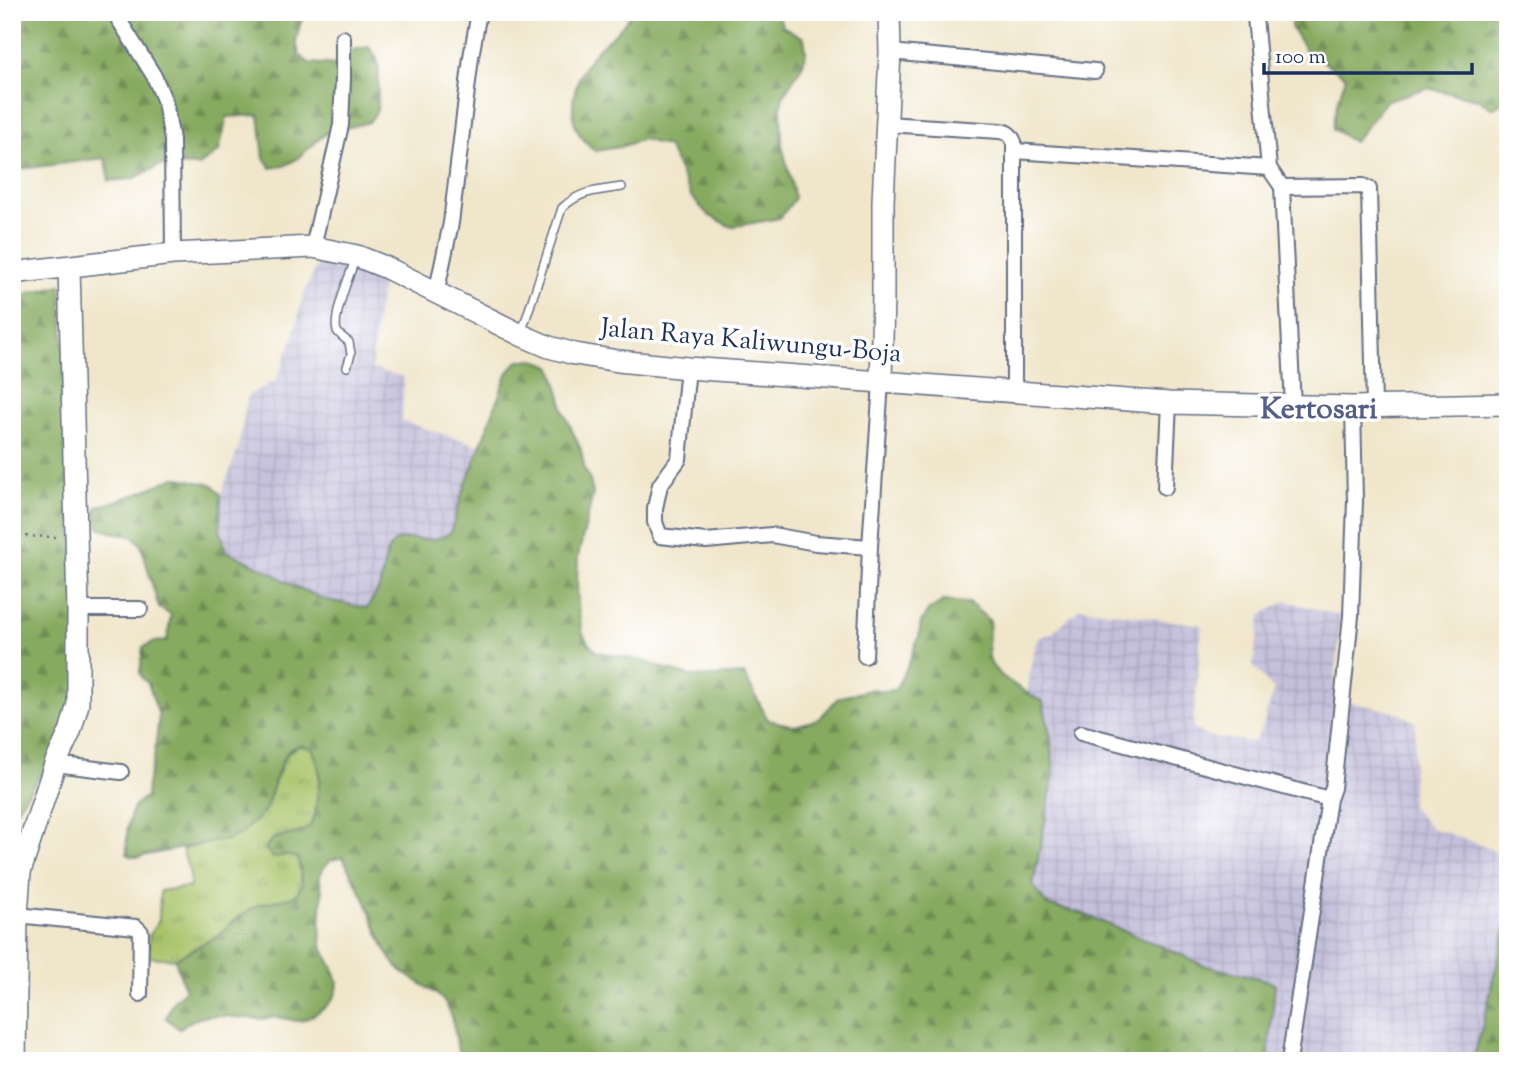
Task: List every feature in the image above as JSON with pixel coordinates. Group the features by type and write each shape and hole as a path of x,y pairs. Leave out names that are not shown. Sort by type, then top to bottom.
{"main road":[{"path":"881,382 889,12"},
{"name":"Jalan Raya Kaliwungu-Boja","path":"12,273 173,254 313,247 357,256 387,268 549,347 618,361 1168,403 1293,406 1508,404"},
{"path":"15,1061 17,915 21,865 78,704 69,267"}],"street":[{"path":"114,12 166,102 172,140 173,254"},
{"path":"436,293 451,222 479,12"},
{"path":"1252,12 1255,17 1269,168 1282,187 1293,406"},
{"path":"313,247 341,125 343,38"},
{"path":"890,52 1095,71"},
{"path":"886,124 1005,132 1012,137 1014,393"},
{"path":"1014,151 1269,168"},
{"path":"1282,187 1363,186 1368,189 1363,406 1354,501 1351,616 1333,788 1329,799 1289,1061"},
{"path":"688,368 678,459 660,485 655,508 655,522 660,536 706,541 772,535 816,543 870,547"},
{"path":"865,656 881,382"},
{"path":"1165,487 1168,403"},
{"path":"78,609 140,609"},
{"path":"1082,733 1329,799"},
{"path":"55,764 121,772"},
{"path":"17,915 136,927 141,932 140,994"}],"lane":[{"path":"521,335 562,208 585,192 622,187"},
{"path":"347,367 351,354 349,342 337,333 336,328 341,295 357,256"}],"path":[{"path":"12,536 76,537"}],"shaded area":[{"path":"322,255 384,274 371,369 404,377 402,421 480,446 450,533 439,540 400,539 387,553 380,587 367,608 323,599 226,551 220,529 221,495 238,448 248,395 276,381 292,341 304,293"},
{"path":"1286,601 1341,616 1333,698 1399,713 1416,723 1411,806 1431,828 1508,857 1508,923 1482,1034 1472,1061 1268,1061 1259,978 1202,965 1081,913 1047,905 1033,885 1040,844 1028,693 1037,639 1052,633 1080,608 1202,625 1193,727 1205,736 1254,742 1263,725 1274,690 1253,666 1261,615"}],"green space":[{"path":"12,12 315,12 301,21 296,41 299,55 309,63 336,65 352,50 369,47 377,59 379,71 377,111 369,122 326,133 297,159 284,166 271,168 264,158 259,115 227,117 219,151 199,166 161,165 132,179 109,181 105,158 12,170"},
{"path":"632,12 778,12 782,26 804,38 806,52 803,64 783,96 781,108 782,145 795,198 780,218 731,227 708,215 691,196 668,147 643,139 620,147 595,151 580,135 573,116 573,106 581,74 591,57 623,25"},
{"path":"1292,12 1508,12 1508,99 1492,108 1477,99 1427,88 1387,100 1354,142 1333,129 1337,103 1346,77 1305,49 1291,27"},
{"path":"61,285 81,717 12,816 12,297"},
{"path":"529,359 552,367 563,410 589,476 593,494 578,557 578,607 582,632 597,652 644,661 695,677 744,674 768,720 795,726 819,719 838,698 873,689 895,690 919,636 921,622 928,611 943,601 969,603 990,621 988,651 993,667 1013,684 1043,702 1051,739 1054,775 1033,885 1047,905 1081,913 1202,965 1275,984 1268,1061 546,1061 540,1057 538,1061 475,1061 458,1050 451,1016 442,999 402,971 391,959 343,857 328,862 320,876 321,938 338,984 333,999 327,1006 298,1021 277,1017 261,1019 208,1016 188,1022 179,1029 166,1018 172,1003 185,990 175,959 219,935 236,919 258,905 295,896 302,885 298,858 285,855 273,858 265,848 274,838 298,833 310,826 315,814 320,774 313,749 300,745 289,750 282,761 266,808 239,835 228,840 138,857 127,854 131,814 139,801 146,797 159,716 148,683 140,673 143,647 154,642 167,641 171,615 159,608 141,545 130,535 99,528 97,507 137,494 175,477 213,485 221,495 220,529 226,551 323,599 367,608 379,588 391,545 402,539 432,539 450,533 508,372 517,362"},
{"path":"301,745 313,749 319,768 315,815 311,826 304,831 274,838 285,855 298,858 302,885 295,896 258,906 236,919 219,935 175,959 148,957 149,936 159,920 160,891 190,887 190,874 182,849 228,840 279,773 286,756"},
{"path":"1508,923 1508,1061 1472,1061 1482,1027"}],"district":[{"name":"Kertosari","path":"1319,410"}]}
